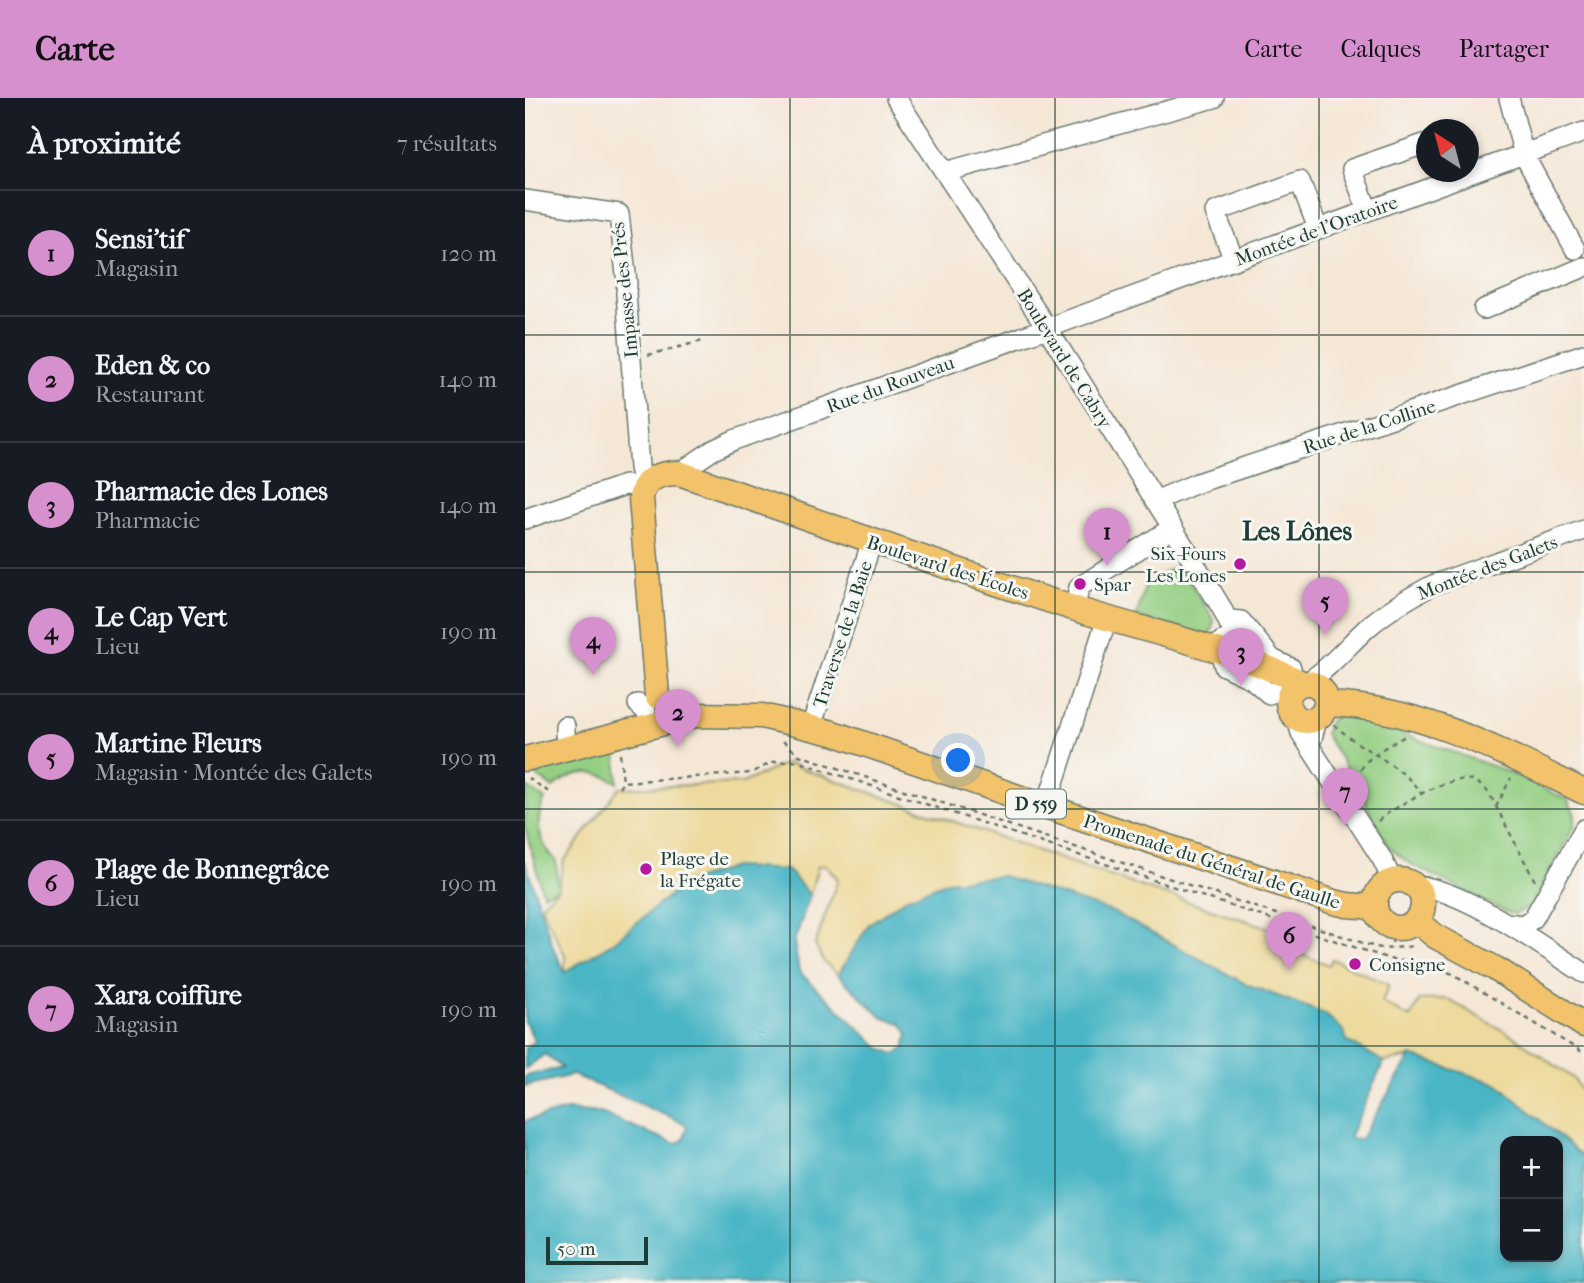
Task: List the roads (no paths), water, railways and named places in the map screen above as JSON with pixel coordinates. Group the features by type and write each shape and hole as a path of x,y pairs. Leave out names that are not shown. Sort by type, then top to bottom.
{"main road":[{"name":"Boulevard des Écoles","path":"661,479 712,485 1075,609 1220,650 1252,661 1306,699 1410,716 1513,757 1584,792"},
{"path":"525,745 565,730 637,717 647,704 643,517 661,479"},
{"path":"647,704 695,715"},
{"name":"Promenade du Général de Gaulle","path":"525,759 695,715 762,716 811,727 1334,902 1374,906"},
{"path":"1392,880 1407,881 1419,890 1423,902 1416,920 1402,928 1393,927 1381,920 1374,906 1377,893 1385,883 1392,880"},
{"path":"1416,920 1435,936 1496,969 1584,1025"}],"street":[{"name":"Boulevard de Cabry","path":"896,98 1047,328 1173,528 1252,661"},
{"path":"945,172 1214,98"},
{"path":"1484,309 1579,258 1524,155 1509,98"},
{"name":"Montée de l'Oratoire","path":"1479,167 1524,155 1584,132"},
{"path":"1368,211 1352,169 1416,147"},
{"path":"1234,260 1215,212 1300,181 1318,229"},
{"name":"Montée de l'Oratoire","path":"1047,328 1368,211 1432,182"},
{"name":"Impasse des Prés","path":"525,200 619,214 628,283 626,293 640,458 661,479"},
{"name":"Rue du Rouveau","path":"661,479 734,440 1047,328"},
{"name":"Rue de la Colline","path":"1155,501 1197,483 1584,354"},
{"path":"712,485 712,464 734,440"},
{"path":"525,519 625,485 661,479"},
{"path":"1075,609 1079,587 1173,528"},
{"name":"Montée des Galets","path":"1306,699 1330,665 1389,610 1433,585 1584,530"},
{"name":"Traverse de la Baie","path":"811,727 872,541"},
{"path":"1047,807 1107,618"},
{"path":"1306,699 1269,694 1252,679 1224,666 1220,650 1229,620 1241,621 1272,659 1294,671 1306,699 1297,725 1382,859 1392,880"},
{"path":"1506,923 1522,925 1533,919 1584,829"},
{"path":"1419,890 1426,887 1452,896 1506,923 1584,973"}],"water":[{"path":"525,861 554,950 565,972 611,944 685,883 734,867 787,870 810,895 794,942 799,972 880,1048 894,1054 904,1049 908,1034 901,1023 883,1018 838,975 869,924 908,897 948,881 1002,876 1113,912 1246,984 1325,1014 1344,1031 1347,1041 1384,1062 1349,1138 1361,1139 1411,1056 1498,1084 1558,1136 1500,1136 1500,1262 1563,1262 1563,1140 1584,1158 1584,1283 525,1283 525,1121 566,1110 601,1113 675,1144 683,1140 687,1127 684,1123 573,1075 525,1086 525,1076 562,1068 545,1054 525,1069 525,1048 535,1041 525,1022"}],"place":[{"name":"Six-Fours Les Lones","path":"1240,564"},
{"name":"Sensi'tif","path":"1107,566"},
{"name":"Spar","path":"1080,584"},
{"name":"Martine Fleurs","path":"1325,635"},
{"name":"Le Cap Vert","path":"593,675"},
{"name":"Pharmacie des Lones","path":"1241,686"},
{"name":"Eden & co","path":"678,747"},
{"name":"Xara coiffure","path":"1345,826"},
{"name":"Plage de la Frégate","path":"646,869"},
{"name":"Consigne","path":"1355,964"},
{"name":"Plage de Bonnegrâce","path":"1289,970"}],"district":[{"name":"Les Lônes","path":"1297,531"}]}
